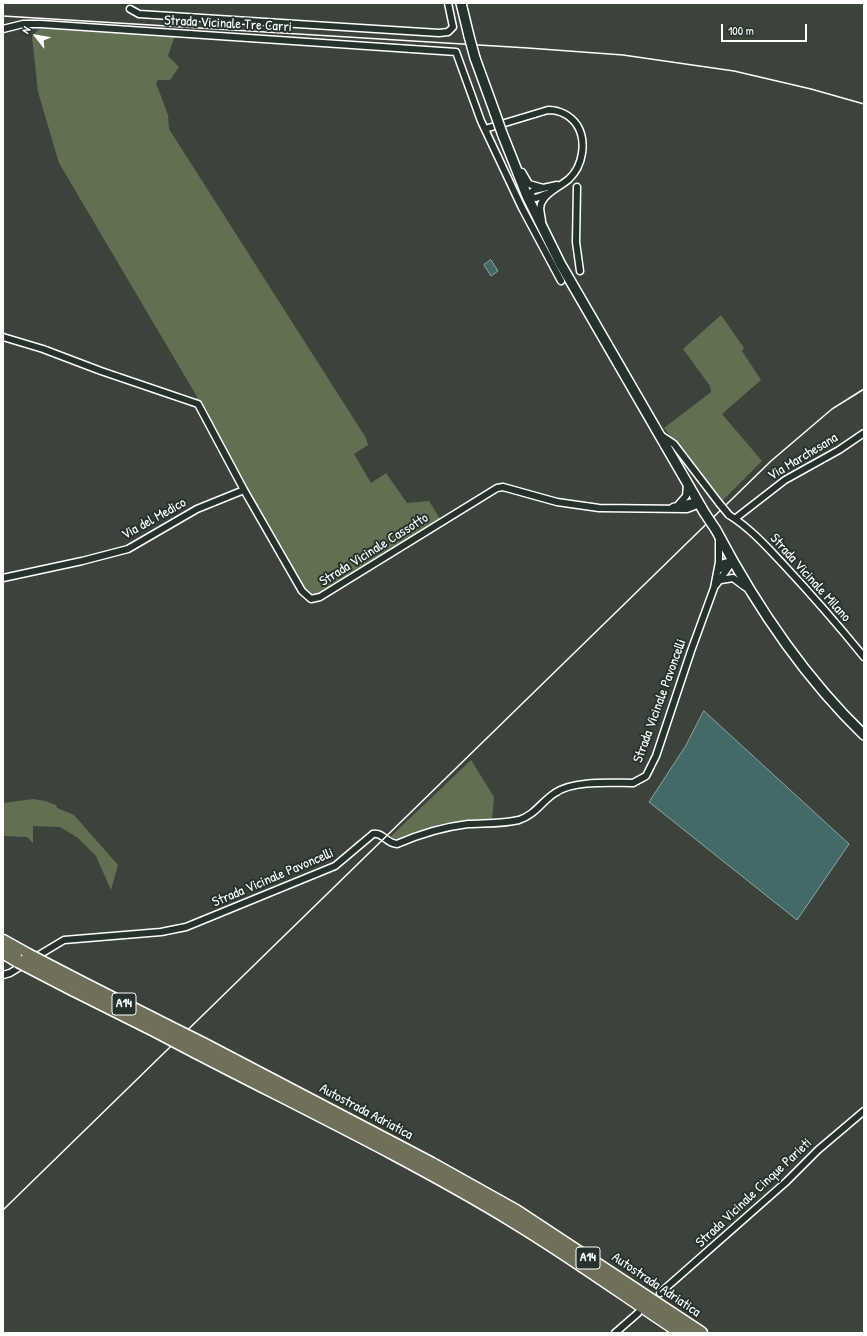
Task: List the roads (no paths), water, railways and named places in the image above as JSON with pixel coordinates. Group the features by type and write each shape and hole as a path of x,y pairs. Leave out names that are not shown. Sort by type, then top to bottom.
{"highway":[{"name":"Autostrada Adriatica","path":"3,941 23,958"},
{"name":"Autostrada Adriatica","path":"3,952 23,958 428,1167 468,1190 682,1333"},
{"name":"Autostrada Adriatica","path":"468,1190 516,1211 701,1333"}],"main road":[{"path":"461,3 476,58 507,146 527,196 547,239 568,278 662,436 702,508 753,594 794,653 839,709 864,735"}],"street":[{"path":"130,10 139,14 439,33 448,32 453,27 448,3"},
{"name":"Strada Vicinale Tre Carri","path":"3,29 23,24 41,24 456,52 473,102 485,129"},
{"path":"547,239 540,209 545,198 574,173 579,164 582,146 581,133 578,126 566,114 555,110 541,111 485,129 522,208 561,281"},
{"path":"507,146 514,154 526,181 533,186 543,188"},
{"path":"527,196 534,190 564,182"},
{"path":"577,187 576,242 580,271"},
{"path":"527,196 536,198 551,192"},
{"name":"Strada Vicinale Cassotto","path":"3,338 43,349 101,371 198,404 244,490 302,591 308,598 313,600 497,488 503,487 557,502 599,508 670,508"},
{"name":"Via Marchesana","path":"736,518 785,480 839,450 864,433"},
{"name":"Strada Vicinale Milano","path":"662,436 674,444 718,503 729,515 736,518 757,537 809,592 864,657"},
{"path":"676,506 683,501 687,492 687,481"},
{"name":"Via del Medico","path":"3,578 74,563 128,549 192,512 244,490"},
{"path":"670,508 693,502 702,508"},
{"path":"670,508 702,508"},
{"name":"Strada Vicinale Pavoncelli","path":"3,975 15,970 64,940 161,932 186,926 335,866 373,834 378,833 392,844 397,844 421,834 439,829 469,824 514,821 531,815 552,796 564,788 581,785 633,783 640,780 648,772 656,756 714,588 718,574 718,534"},
{"path":"718,574 724,563 733,561"},
{"name":"Strada Vicinale Pavoncelli","path":"714,588 733,561"},
{"path":"721,580 733,578 753,594"},
{"name":"Strada Vicinale Cinque Parieti","path":"660,1294 786,1181 818,1150 864,1111"},
{"path":"615,1333 638,1313"}],"water":[{"path":"491,260 498,271 491,276 484,265"},
{"path":"704,711 849,844 797,920 649,802 685,747"}],"railway":[{"path":"3,16 623,55 734,71 811,89 864,104"},
{"path":"3,1210 771,461 832,409 864,389"}]}
